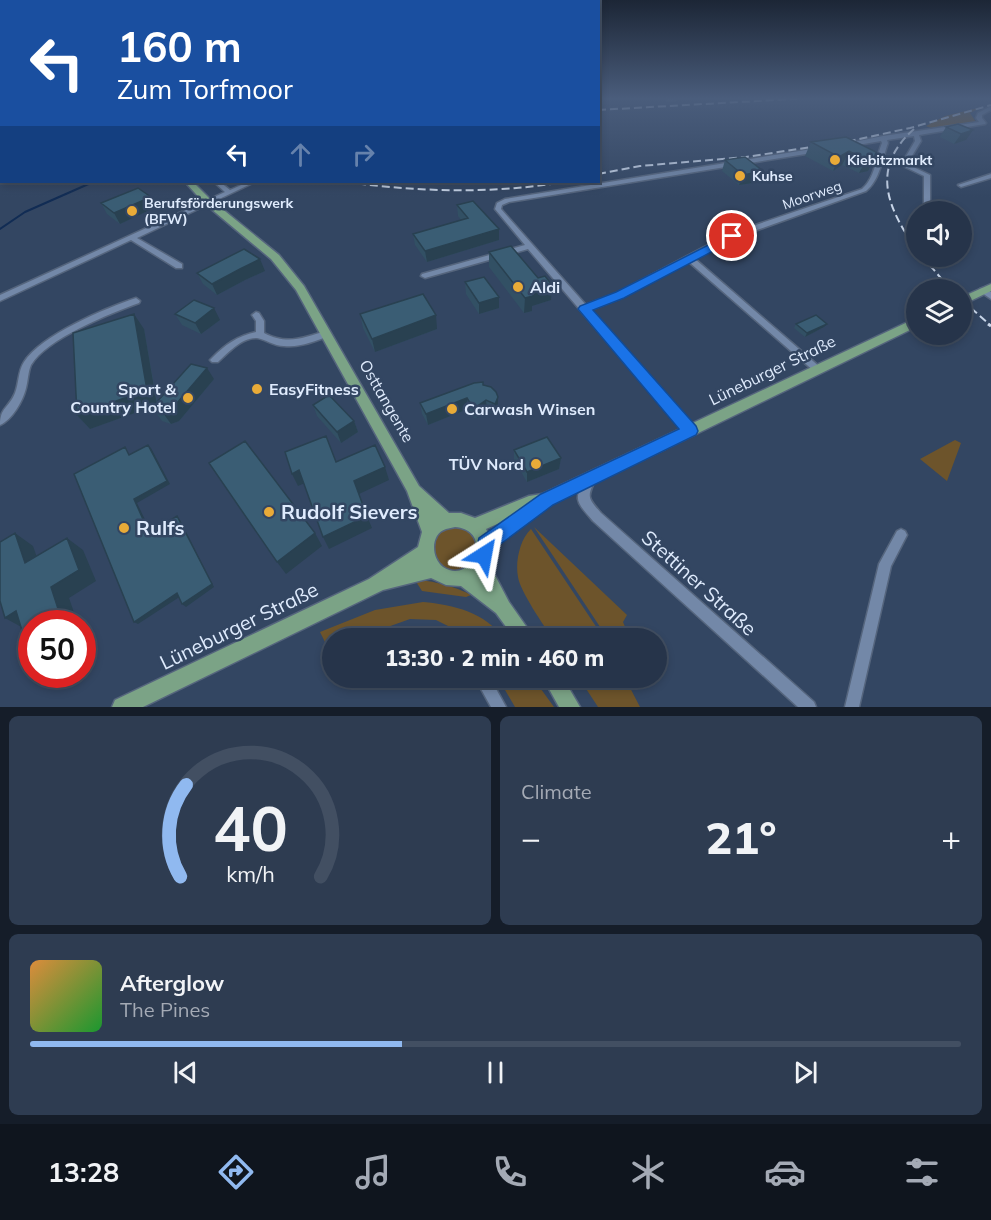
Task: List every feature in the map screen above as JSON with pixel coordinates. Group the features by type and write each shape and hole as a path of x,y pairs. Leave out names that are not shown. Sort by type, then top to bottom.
{"main road":[{"name":"Osttangente","path":"190,183 207,201 283,266 300,288 413,488 431,534"},
{"path":"972,297 988,291"},
{"name":"Lüneburger Straße","path":"485,544 547,499 906,328"},
{"name":"Osttangente","path":"413,488 448,522"},
{"name":"Lüneburger Straße","path":"475,526 529,503 547,499"},
{"path":"459,520 475,526 482,534 485,544 480,565 463,577 446,578 432,569 426,550 431,534 448,522 459,520"},
{"name":"Lüneburger Straße","path":"122,707 375,585 426,550"},
{"path":"480,565 503,608 518,628"},
{"name":"Lüneburger Straße","path":"375,585 432,569"},
{"path":"463,577 503,608"},
{"path":"558,688 570,707"}],"street":[{"path":"840,146 934,131"},
{"path":"916,133 918,141 904,165 927,176 927,201"},
{"name":"Moorweg","path":"585,309 620,295 732,236 871,186 885,143 883,138"},
{"path":"690,431 498,209 499,204 519,198 829,148"},
{"path":"961,185 991,176"},
{"path":"218,183 229,192"},
{"path":"0,298 250,183"},
{"path":"131,237 179,266"},
{"path":"425,276 530,246"},
{"path":"689,258 818,370"},
{"path":"0,421 13,406 20,393 24,373 36,354 66,334 109,311 136,301"},
{"path":"256,315 260,321 260,335"},
{"path":"215,360 226,348 239,340 260,335 282,345 297,344 326,333"},
{"name":"Stettiner Straße","path":"591,478 583,494 584,502 597,518 809,707"},
{"path":"852,707 885,564 901,536"},
{"path":"488,688 499,707"}],"shaded area":[{"path":"955,440 961,443 947,481 920,459"},
{"path":"455,527 470,534 477,549 470,564 455,571 440,564 433,549 440,534"},
{"path":"534,527 627,615 623,622 625,628 601,628"},
{"path":"531,529 597,628 545,628 518,577 519,551"},
{"path":"415,580 444,584 471,595 466,597 422,591"},
{"path":"423,602 446,605 478,616 494,628 452,628 436,620 410,619 385,628 330,628 375,610"},
{"path":"504,688 540,688 554,707 515,707"},
{"path":"586,688 630,688 640,707 598,707"}],"building":[{"path":"955,131 970,131 961,134"},
{"path":"846,137 876,152 875,157 866,160 849,151 839,157 811,142"},
{"path":"745,157 763,171 743,175 725,160"},
{"path":"138,188 151,197 114,213 101,203"},
{"path":"473,201 499,229 425,251 413,234 468,218 457,205"},
{"path":"511,246 538,278 545,276 552,285 530,292 533,296 525,298 489,252"},
{"path":"244,249 260,259 212,284 197,273"},
{"path":"484,277 499,297 479,303 465,282"},
{"path":"423,294 436,315 372,339 360,314"},
{"path":"194,300 214,308 195,323 175,314"},
{"path":"134,314 147,390 77,415 73,333"},
{"path":"816,315 827,324 807,333 796,324"},
{"path":"191,364 207,368 171,410 163,413 154,410 154,405"},
{"path":"483,382 483,385 491,387 496,392 498,397 495,404 486,400 476,407 472,406 467,398 426,414 420,403 474,383"},
{"path":"329,395 354,421 337,432 313,405"},
{"path":"326,436 336,462 375,445 385,467 354,481 367,516 323,537 299,470 292,474 285,452"},
{"path":"547,437 561,458 527,472 514,450"},
{"name":"Rudolf Sievers","path":"245,441 315,533 277,562 209,463"},
{"name":"Rulfs","path":"148,445 167,481 134,499 149,533 177,516 212,584 182,604 177,593 134,622 74,474 125,447 129,455"},
{"path":"15,533 25,563 67,538 79,570 51,587 58,610 18,610 18,618 16,611 5,618 0,601 0,542"}],"waterway":[{"path":"0,229 25,212 91,183"}],"railway":[{"path":"600,174 640,166 746,157 850,141 896,131"},
{"path":"906,233 891,203 888,173 892,158 900,144 912,131"},
{"path":"355,183 428,190 483,190 558,183"},
{"path":"931,267 942,279"},
{"path":"972,309 990,325"}],"place":[{"name":"Kiebitzmarkt","path":"835,160"},
{"name":"Kuhse","path":"740,176"},
{"name":"Berufsförderungswerk (BFW)","path":"132,211"},
{"name":"Aldi","path":"518,287"},
{"name":"EasyFitness","path":"257,389"},
{"name":"Sport & Country Hotel","path":"188,398"},
{"name":"Carwash Winsen","path":"452,409"},
{"name":"TÜV Nord","path":"536,464"},
{"name":"Rudolf Sievers","path":"269,512"},
{"name":"Rulfs","path":"124,528"}],"route":[{"path":"484,555 485,544 547,499 690,431 585,309 620,295 732,236"}]}
